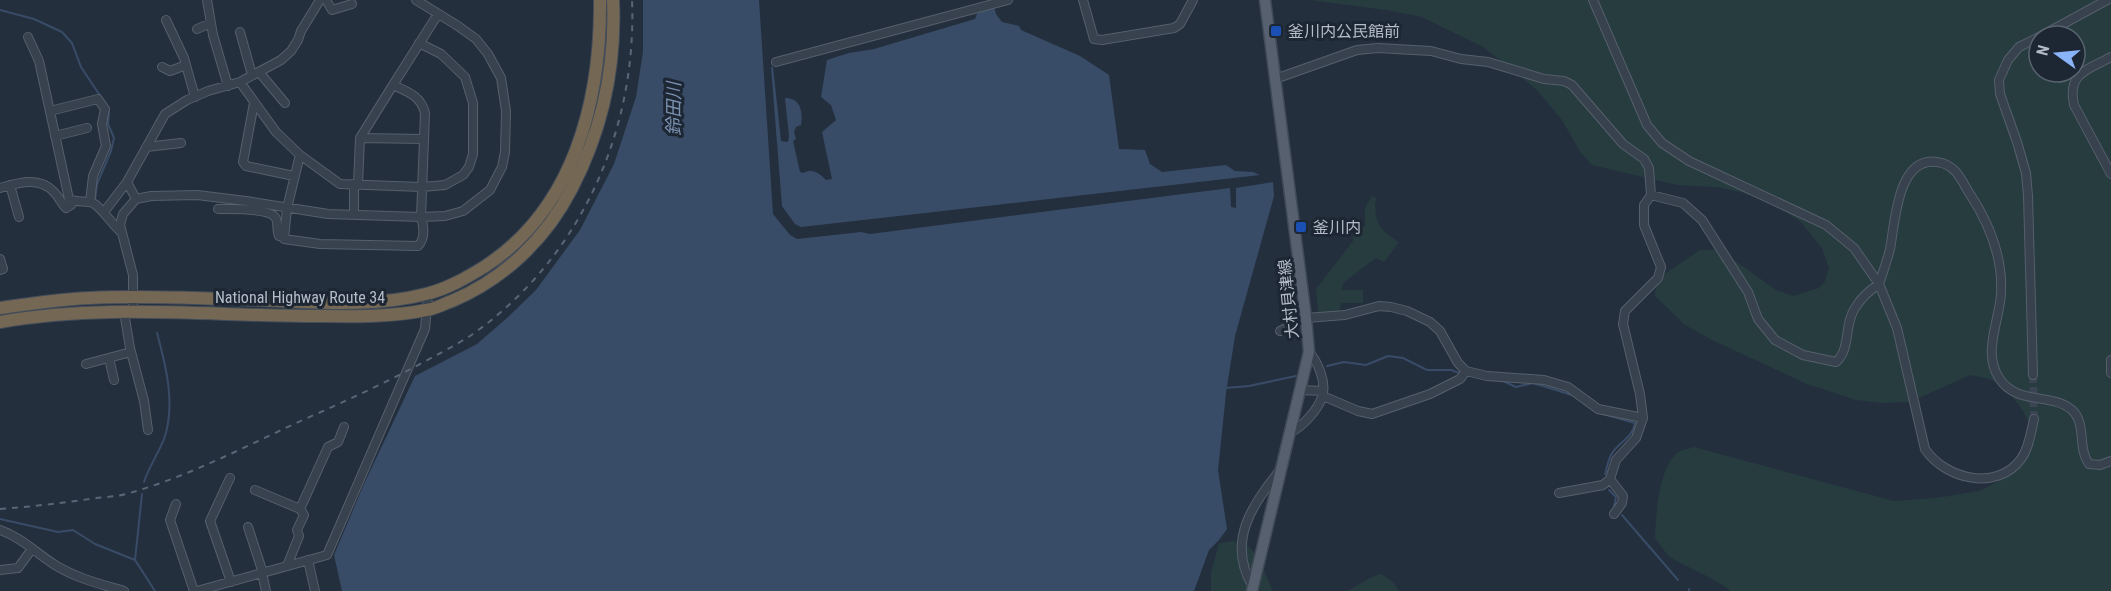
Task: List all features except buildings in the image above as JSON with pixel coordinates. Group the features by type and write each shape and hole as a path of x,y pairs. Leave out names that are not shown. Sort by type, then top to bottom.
{"highway":[{"name":"National Highway Route 34","path":"0,308 92,298 352,303 398,300 428,294 460,281 496,258 525,235 561,182 577,148 590,109 599,56 600,0"},
{"name":"National Highway Route 34","path":"0,322 50,314 129,312 329,316 428,310 488,283 528,250 550,225 582,170 599,122 611,65 614,38 613,0"}],"main road":[{"name":"大村貝津線","path":"1252,589 1309,352 1265,0"}],"street":[{"path":"207,0 228,86"},
{"path":"104,212 127,182 165,114 195,97 240,82 280,60 291,51 320,0"},
{"path":"326,0 332,10 352,4"},
{"path":"148,430 144,400 131,352 129,312 133,298 133,275 120,231 123,214 136,200 151,196 197,195 328,214 421,218 445,216 463,211 490,190 497,178 505,152 504,96 501,78 495,63 476,39 416,0"},
{"path":"776,62 1008,0"},
{"path":"1083,0 1094,39 1102,40 1173,28 1180,24 1193,0"},
{"path":"1593,0 1647,125 1662,143 1689,161 1826,225 1854,248 1879,284 1897,328 1925,449 1932,460 1942,468 1960,475 1979,478 2005,474 2022,459 2034,419"},
{"path":"2062,24 2107,0"},
{"path":"354,215 360,138 438,14"},
{"path":"166,20 186,65 195,97"},
{"path":"197,29 211,23"},
{"path":"240,32 256,73 285,103"},
{"path":"28,37 39,61 69,199 90,202 104,212 107,219 120,231"},
{"path":"240,82 276,132 300,155 340,184 422,187 445,185 463,175 469,167 473,154 473,103 465,77 441,54 419,43"},
{"path":"2027,43 2019,47 2008,60 1999,80 2000,94 2018,142 2027,185 2033,375"},
{"path":"1275,79 1357,50 1378,48 1431,51 1461,59 1488,62 1572,85 1623,144 1644,159 1649,168 1651,195 1644,205 1644,225 1661,267 1658,278 1625,311 1623,324 1640,394 1643,418 1636,438 1616,460 1610,479 1603,485 1559,492"},
{"path":"2111,57 2081,73 2074,80 2071,93 2074,105 2111,174"},
{"path":"162,68 170,71 186,65"},
{"path":"218,209 249,209 274,216 277,219 277,233 284,239 313,243 418,246 422,243 423,226 421,218 425,113 423,104 416,96 393,85"},
{"path":"50,111 98,99 105,109 102,124 106,146 93,176 90,202"},
{"path":"254,104 243,162 246,166 294,176"},
{"path":"55,136 87,128"},
{"path":"360,138 424,139"},
{"path":"146,147 181,143"},
{"path":"284,237 287,208 300,155"},
{"path":"1651,195 1683,203 1702,220 1748,292 1758,319 1775,340 1803,355 1836,362 1843,356 1855,308 1869,290 1879,284 1889,250 1896,204 1902,186 1912,171 1931,161 1944,163 1955,169 1972,196 1994,240 2000,269 2002,292 1993,337 1992,357 1998,377 2014,393 2065,405 2080,421 2083,456 2089,464 2100,465 2111,461"},
{"path":"0,188 23,182 35,182 49,188 66,208 71,206 73,201"},
{"path":"127,182 136,200"},
{"path":"10,185 18,217"},
{"path":"0,259 3,269 0,270"},
{"path":"1283,278 1302,283"},
{"path":"176,504 170,520 195,591 327,555 409,371 425,329 428,294"},
{"path":"1280,331 1306,318 1345,315 1379,306 1390,307 1407,311 1430,322 1440,332 1463,374"},
{"path":"86,364 131,352"},
{"path":"1291,432 1302,427 1323,394 1317,361 1309,352"},
{"path":"109,358 114,380"},
{"path":"2111,362 2111,373"},
{"path":"1300,390 1323,394 1358,411 1372,414 1430,394 1463,374 1544,380 1568,387 1598,409 1643,418"},
{"path":"300,509 328,447 338,442 344,427"},
{"path":"1252,589 1244,573 1241,556 1243,533 1249,513 1281,468"},
{"path":"230,478 210,521 231,582"},
{"path":"1610,479 1623,496 1622,503 1614,514"},
{"path":"255,490 300,509 304,514 297,530 299,536 287,566"},
{"path":"248,527 266,591"},
{"path":"0,530 14,535 74,575 124,591"},
{"path":"0,570 18,568 32,549"},
{"path":"308,560 315,591"}],"green space":[{"path":"1310,0 2111,0 2111,591 1730,591 1720,583 1670,557 1655,538 1657,506 1665,471 1676,454 1682,451 1694,447 1894,501 1936,498 1979,491 2018,468 2030,451 2034,432 2023,411 2004,386 1990,379 1970,375 1910,402 1881,403 1856,400 1807,384 1685,325 1655,296 1656,287 1663,275 1700,250 1715,250 1734,260 1776,290 1793,296 1819,288 1825,281 1829,268 1822,248 1801,222 1772,204 1744,193 1717,187 1677,185 1592,165 1581,153 1562,120 1537,90 1483,47 1422,17"},
{"path":"1372,196 1376,198 1375,206 1379,224 1399,242 1384,262 1376,258 1344,282 1341,290 1363,290 1363,303 1341,303 1339,312 1318,312 1316,289 1353,241 1353,234 1365,226 1365,208"},
{"path":"1233,541 1246,544 1258,557 1273,591 1211,591 1211,573 1219,543"},
{"path":"1381,574 1393,582 1399,591 1347,591 1368,579"}],"water":[{"name":"鈴田川","path":"643,0 759,0 773,214 790,235 797,239 861,232 870,234 1230,188 1231,207 1236,208 1236,188 1273,182 1274,196 1235,336 1226,393 1218,470 1227,529 1209,550 1194,591 342,591 334,555 364,484 415,376 477,344 536,290 580,230 614,164 636,97 643,52"},
{"path":"994,7 1002,22 1019,26 1021,30 1080,56 1109,75 1119,149 1145,150 1150,164 1162,172 1226,165 1235,171 1253,172 1260,175 801,227 795,224 782,206 771,67 773,67 781,141 788,142 789,136 785,98 795,100 802,115 801,125 796,127 794,132 796,139 793,141 800,172 813,171 826,180 832,179 822,132 836,120 831,105 821,97 827,60 849,53 874,49 975,19 978,11"}],"waterway":[{"path":"0,10 34,19 62,32 72,43 81,67 105,103"},
{"path":"95,200 97,184 114,138 108,124 109,111"},
{"path":"144,482 168,426 168,386 157,333"},
{"path":"1327,366 1344,362 1366,365 1388,356 1403,358 1427,370 1451,370 1462,374"},
{"path":"1225,388 1249,386 1296,376"},
{"path":"1503,381 1516,387 1533,383 1572,395"},
{"path":"1596,412 1635,423 1631,433 1611,455 1605,474"},
{"path":"1609,490 1616,497 1614,507"},
{"path":"135,560 142,494"},
{"path":"1622,515 1678,580"},
{"path":"0,519 58,532 73,530 95,544 135,560 155,591"}],"tunnel":[{"path":"2033,375 2034,419"}],"railway":[{"path":"0,509 122,495 172,479 384,382 452,347 485,325 520,294 551,259 577,221 598,180 614,137 625,93 631,47 632,0"}],"place":[{"name":"釜川内公民館前","path":"1276,31"},
{"name":"釜川内","path":"1301,227"}]}
